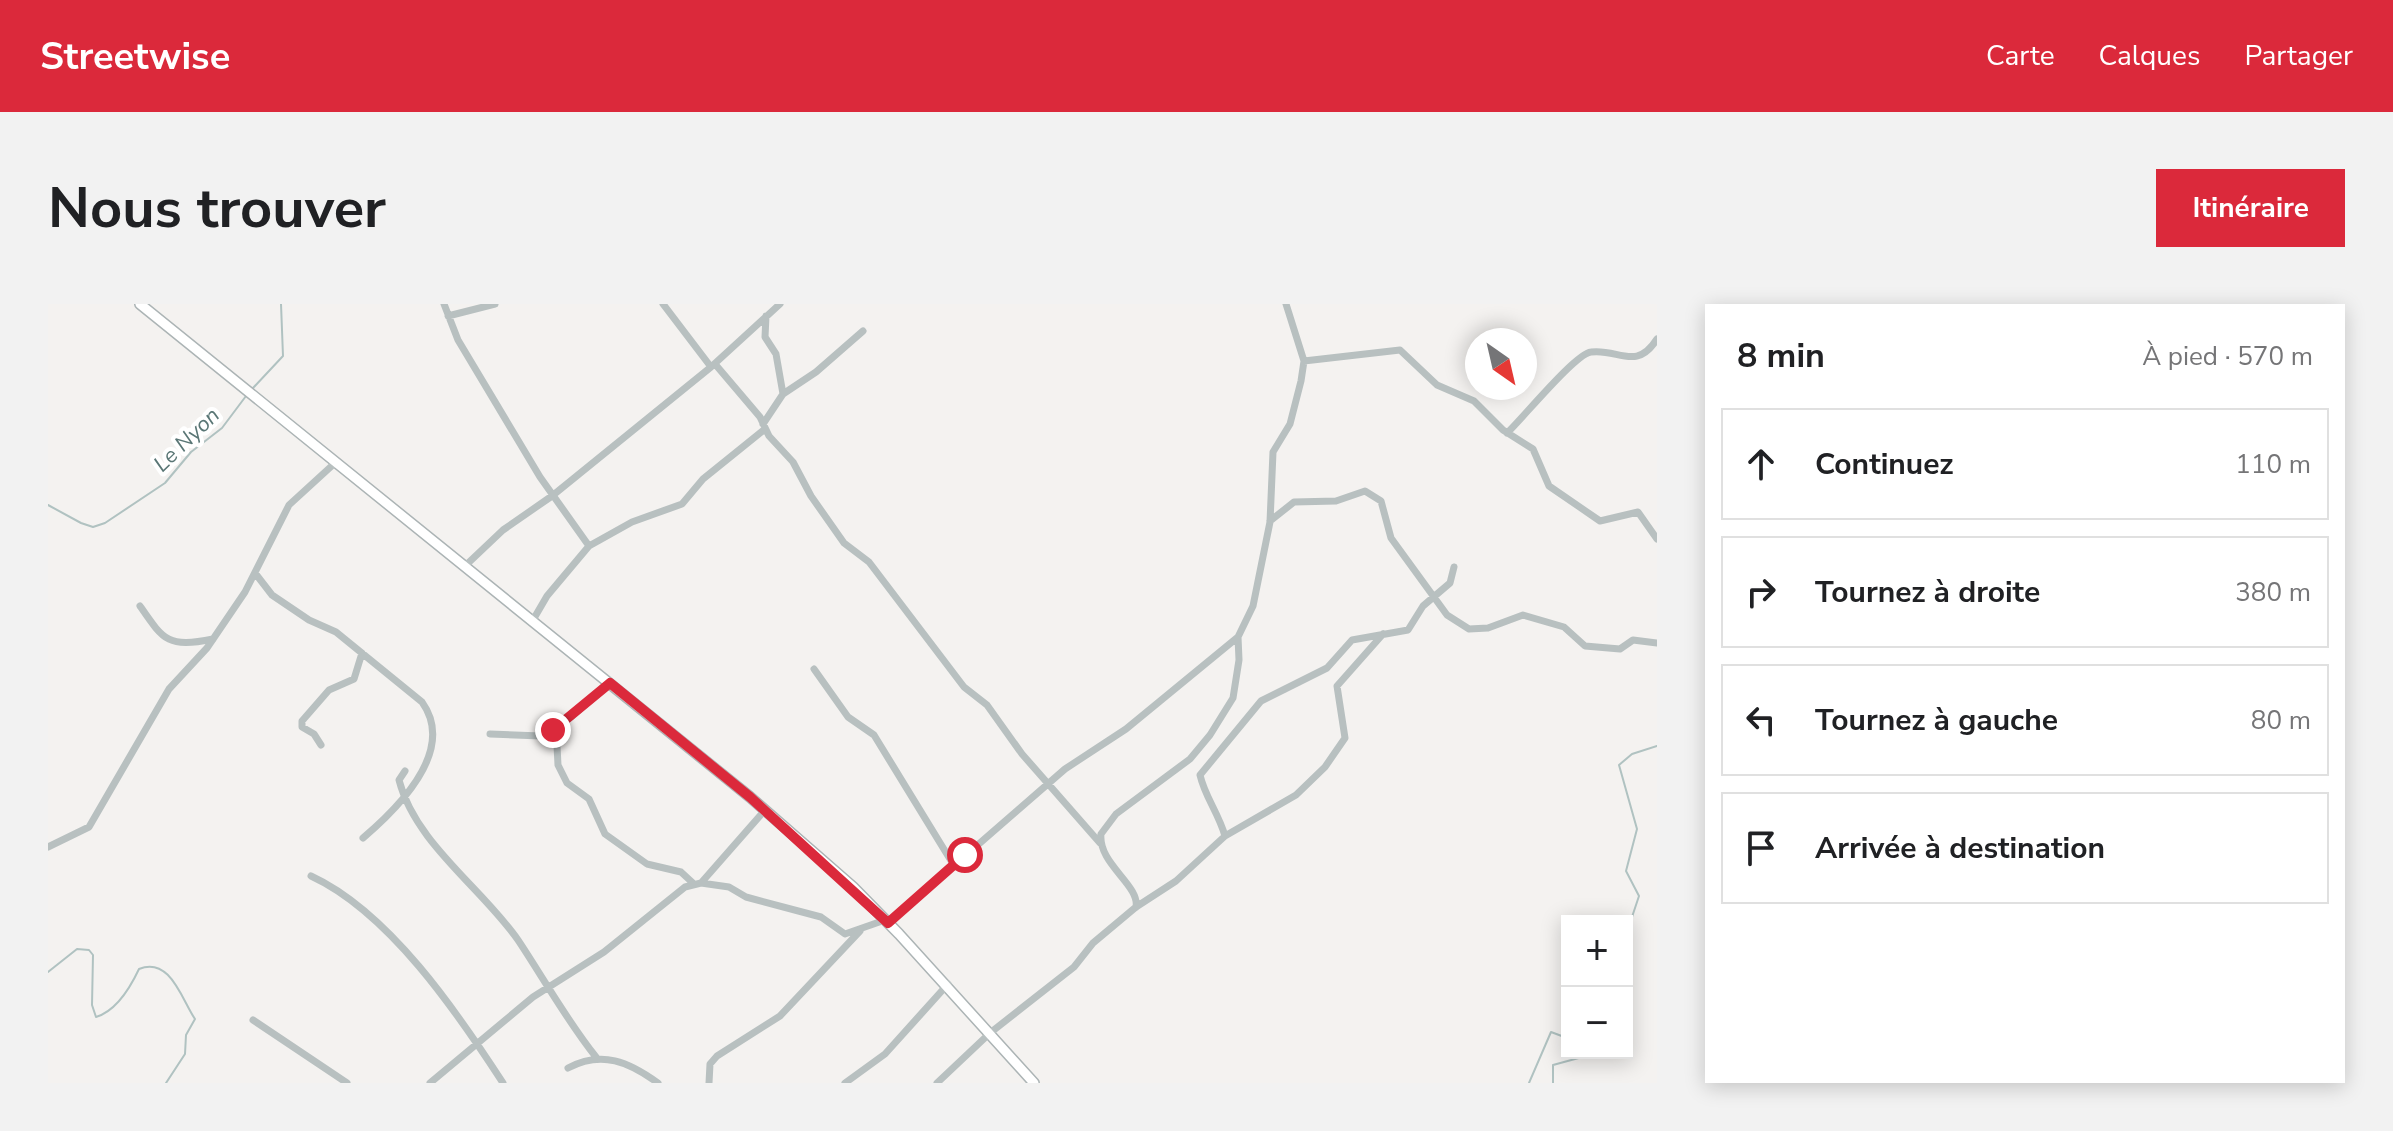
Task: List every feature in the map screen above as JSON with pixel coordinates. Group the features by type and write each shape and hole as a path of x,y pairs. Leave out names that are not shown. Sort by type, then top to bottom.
{"main road":[{"path":"140,304 765,810 887,921 948,984 1034,1083"}],"street":[{"path":"444,304 458,340 552,496 589,546"},
{"path":"448,316 495,304"},
{"path":"663,304 793,462 811,496 844,543 869,562 964,687 987,705 1047,783 1100,843"},
{"path":"465,566 503,530 552,496 713,366 780,304"},
{"path":"556,726 561,756 558,765 567,783 589,799 605,834 647,864 681,872 697,884 729,887 746,897 821,917 845,934 887,921 1047,783 1126,729 1169,690 1238,637 1253,606 1270,522 1273,452 1290,424 1304,361 1286,304"},
{"path":"766,316 765,337 776,354 783,394"},
{"path":"533,620 547,596 589,546 632,522 682,504 703,479 764,427 783,394 816,372 863,331"},
{"path":"1507,433 1553,381 1581,356 1592,351 1628,358 1649,351 1657,339"},
{"path":"1304,361 1400,350 1437,385 1474,401 1507,433 1533,449 1549,486 1600,521 1638,512 1657,539"},
{"path":"1649,351 1657,358"},
{"path":"48,847 89,827 160,702 213,639 255,573 289,505 336,462"},
{"path":"1270,522 1294,502 1336,501 1365,491 1381,501 1391,538 1433,597 1447,615 1469,629 1488,628 1523,615 1564,627 1585,646 1620,649 1633,640 1657,643"},
{"path":"1225,836 1218,811 1204,791 1200,775 1261,701 1327,668 1352,640 1408,630 1423,606 1450,583 1454,567"},
{"path":"255,573 272,595 309,620 336,632 422,702 429,713 430,748 405,799 363,838"},
{"path":"140,606 164,639 172,643 213,639"},
{"path":"937,1083 990,1033 1064,976 1093,943 1136,907 1176,881 1225,836 1296,795 1325,767 1345,738 1337,686 1373,650 1383,634"},
{"path":"1136,907 1137,900 1103,853 1101,834 1116,814 1190,759 1228,709 1239,660 1238,637"},
{"path":"321,745 314,734 302,727 302,721 329,690 354,679 362,653"},
{"path":"814,669 848,717 874,735 953,864"},
{"path":"490,734 541,736 610,683"},
{"path":"405,771 399,780 405,799 420,825 518,940 547,988 596,1057"},
{"path":"430,1083 547,988 604,952 675,894 697,884 765,810"},
{"path":"311,876 359,904 395,939 478,1044 503,1083"},
{"path":"709,1083 710,1064 717,1056 780,1016 861,930"},
{"path":"845,1083 885,1054 948,984"},
{"path":"253,1020 347,1083"},
{"path":"568,1068 596,1057 623,1062 658,1083"}],"waterway":[{"name":"Le Nyon","path":"253,388 283,356 281,304"},
{"name":"Le Nyon","path":"48,505 93,527 105,523 165,483 191,452 222,428 246,396"},
{"path":"1633,915 1639,896 1626,871 1637,829 1619,765 1632,754 1657,746"},
{"path":"48,972 77,949 89,950 93,955 92,1005 96,1017 116,1004 139,969 150,967 167,974 195,1019 186,1035 185,1054 166,1083"},
{"path":"1529,1083 1551,1032 1561,1036"},
{"path":"1553,1083 1553,1065 1575,1059"}],"route":[{"path":"553,730 610,683 750,797 853,887 888,923 965,855"}]}
